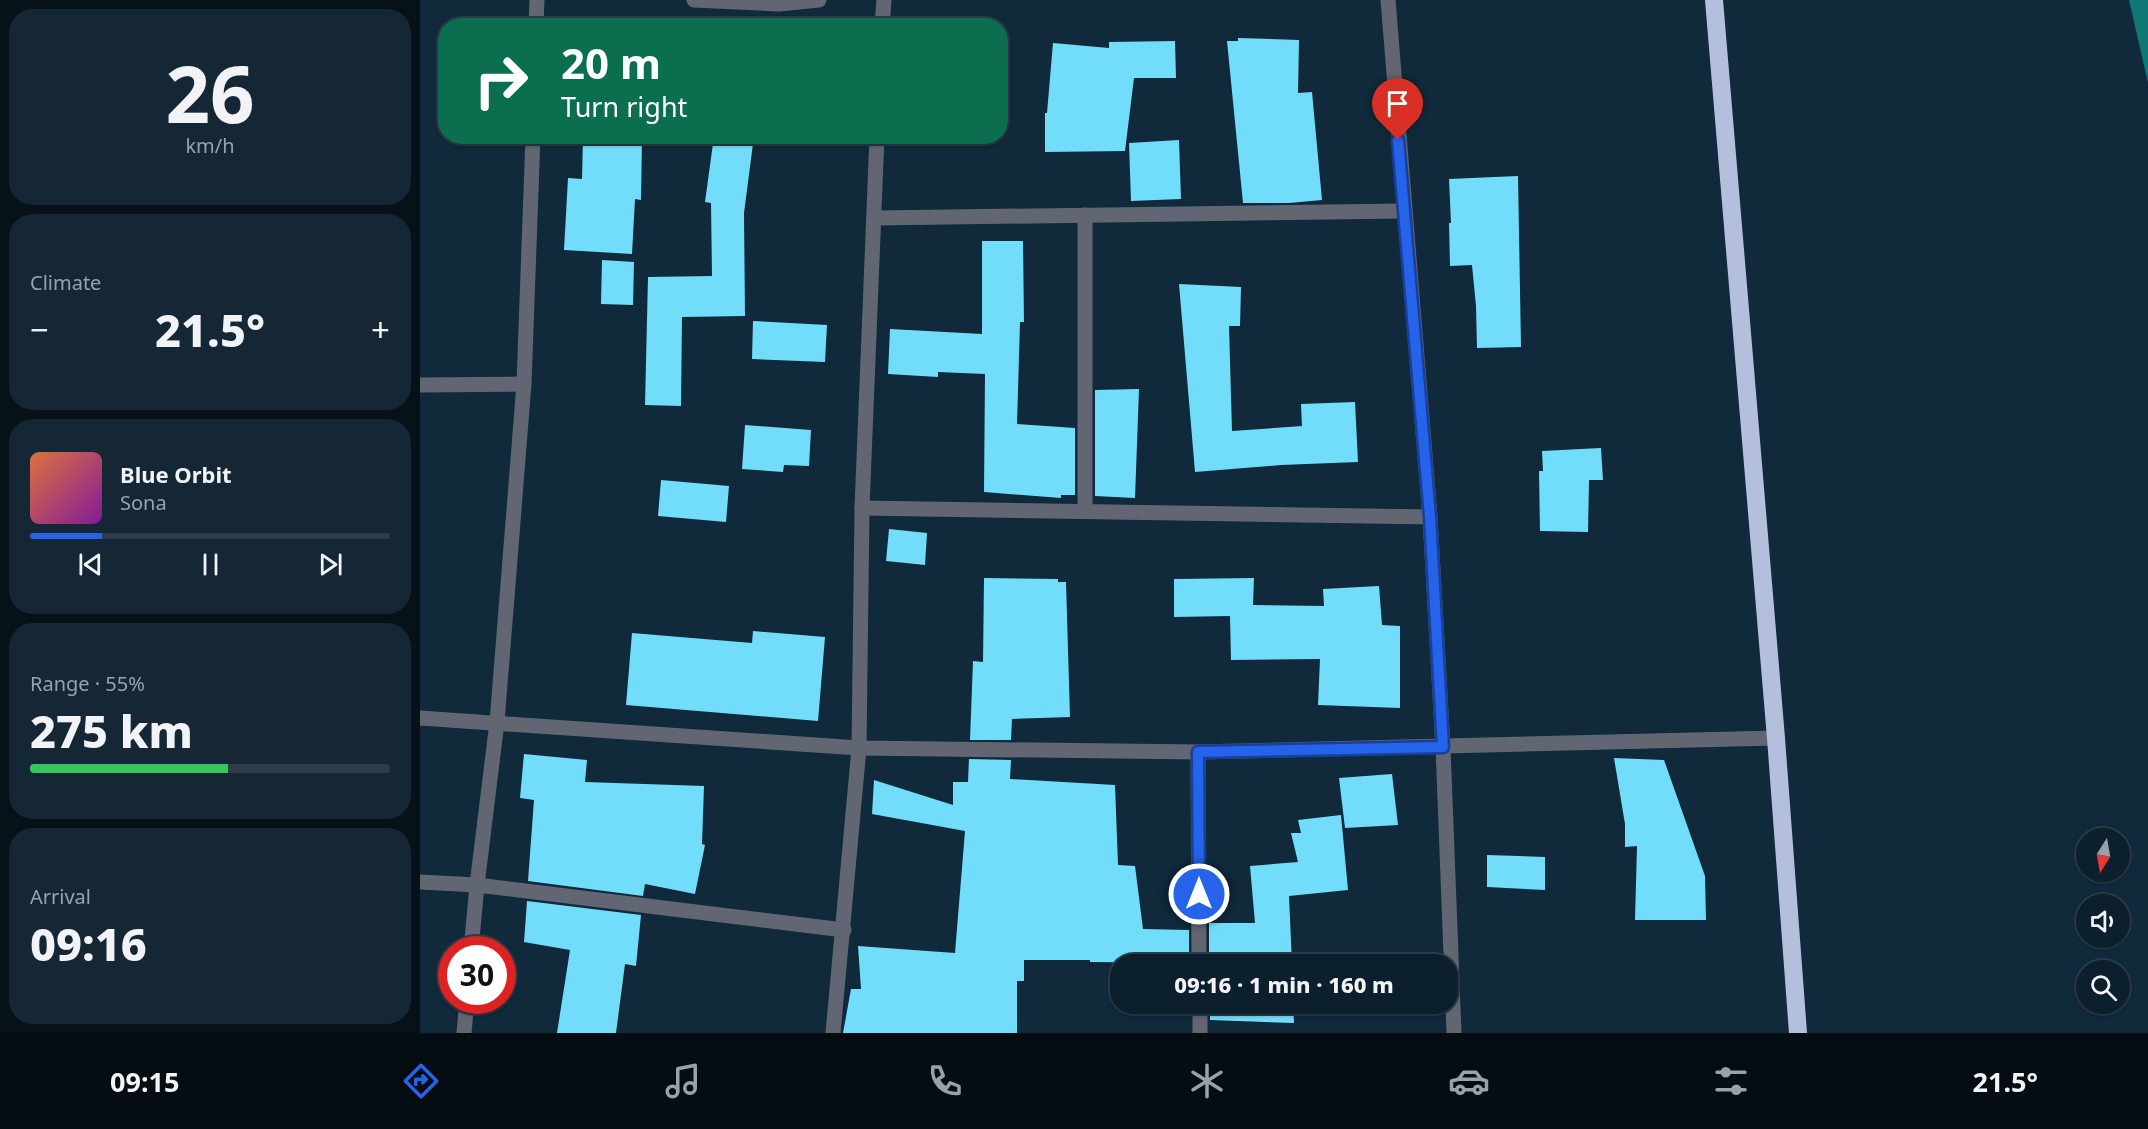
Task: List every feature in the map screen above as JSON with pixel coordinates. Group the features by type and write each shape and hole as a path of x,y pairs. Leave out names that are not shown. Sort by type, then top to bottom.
{"highway":[{"path":"1714,0 1776,738 1798,1033"}],"street":[{"path":"536,18 537,0"},
{"path":"694,0 779,4 819,0"},
{"path":"883,18 884,0"},
{"path":"1388,0 1430,517 1443,747 1454,1033"},
{"path":"472,936 497,722 524,384 533,144"},
{"path":"833,1033 859,748 862,508 877,144"},
{"path":"875,218 1404,211"},
{"path":"1085,511 1086,215"},
{"path":"420,385 524,384"},
{"path":"862,508 1430,517"},
{"path":"420,718 859,748 1198,752 1776,738"},
{"path":"1198,752 1199,954"},
{"path":"420,882 477,885 844,930"},
{"path":"464,1033 466,1014"},
{"path":"1200,1014 1200,1033"}],"shaded area":[{"path":"2129,0 2148,0 2148,83"}],"building":[{"path":"1238,38 1299,40 1298,93 1312,92 1322,200 1243,203 1227,41 1238,41"},
{"path":"1175,41 1176,78 1134,78 1125,151 1045,152 1045,113 1047,113 1053,43 1109,48 1109,42"},
{"path":"1179,140 1181,199 1131,201 1129,143"},
{"path":"583,144 642,144 641,200 635,199 632,254 564,250 568,178 582,179"},
{"path":"713,144 753,144 744,213 745,316 682,317 681,406 645,405 648,277 712,276 711,203 705,202"},
{"path":"1518,176 1521,347 1477,348 1472,265 1450,266 1449,179"},
{"path":"982,241 1023,241 1024,322 1020,322 1017,424 1075,428 1075,495 1061,495 1061,498 984,492 985,374 938,372 938,377 888,374 890,329 982,334"},
{"path":"602,260 634,262 633,305 601,304"},
{"path":"1179,284 1241,287 1240,326 1229,326 1232,431 1302,426 1301,404 1355,402 1358,462 1195,472"},
{"path":"753,321 827,325 825,362 752,359"},
{"path":"1139,389 1135,498 1095,496 1095,390"},
{"path":"745,425 811,430 809,466 784,465 783,472 742,469"},
{"path":"1601,448 1603,480 1589,480 1588,532 1540,531 1539,471 1543,471 1542,451"},
{"path":"661,480 729,486 726,522 658,516"},
{"path":"889,529 927,533 925,565 886,561"},
{"path":"984,578 1058,579 1058,582 1066,582 1070,717 1012,719 1011,740 970,740 973,661 983,662"},
{"path":"1254,578 1253,605 1324,606 1323,589 1379,586 1382,625 1400,626 1400,708 1318,705 1320,659 1231,660 1230,616 1174,617 1174,579"},
{"path":"753,631 825,637 818,721 626,705 632,633 752,643"},
{"path":"524,754 587,760 585,782 704,786 702,844 705,845 695,894 645,884 643,896 528,881 534,800 520,798"},
{"path":"1614,758 1664,760 1705,876 1706,920 1635,920 1637,846 1625,847 1625,824"},
{"path":"969,759 1011,760 1010,779 1115,785 1118,865 1135,866 1143,929 1189,930 1189,954 1110,954 1110,962 1024,960 1024,981 1017,981 1017,1033 843,1033 851,989 861,989 858,946 955,953 965,831 872,814 874,780 953,805 953,782 968,782"},
{"path":"1392,774 1398,825 1345,828 1339,778"},
{"path":"1341,815 1348,890 1289,896 1292,954 1209,954 1209,923 1255,923 1250,866 1298,862 1291,833 1301,833 1298,820"},
{"path":"1487,855 1545,857 1545,890 1487,887"},
{"path":"527,901 641,915 636,966 625,964 616,1033 557,1033 570,950 524,942"},
{"path":"1210,1014 1294,1014 1294,1023 1210,1020"}],"route":[{"path":"1199,894 1198,752 1443,747 1430,517 1398,140"}]}
